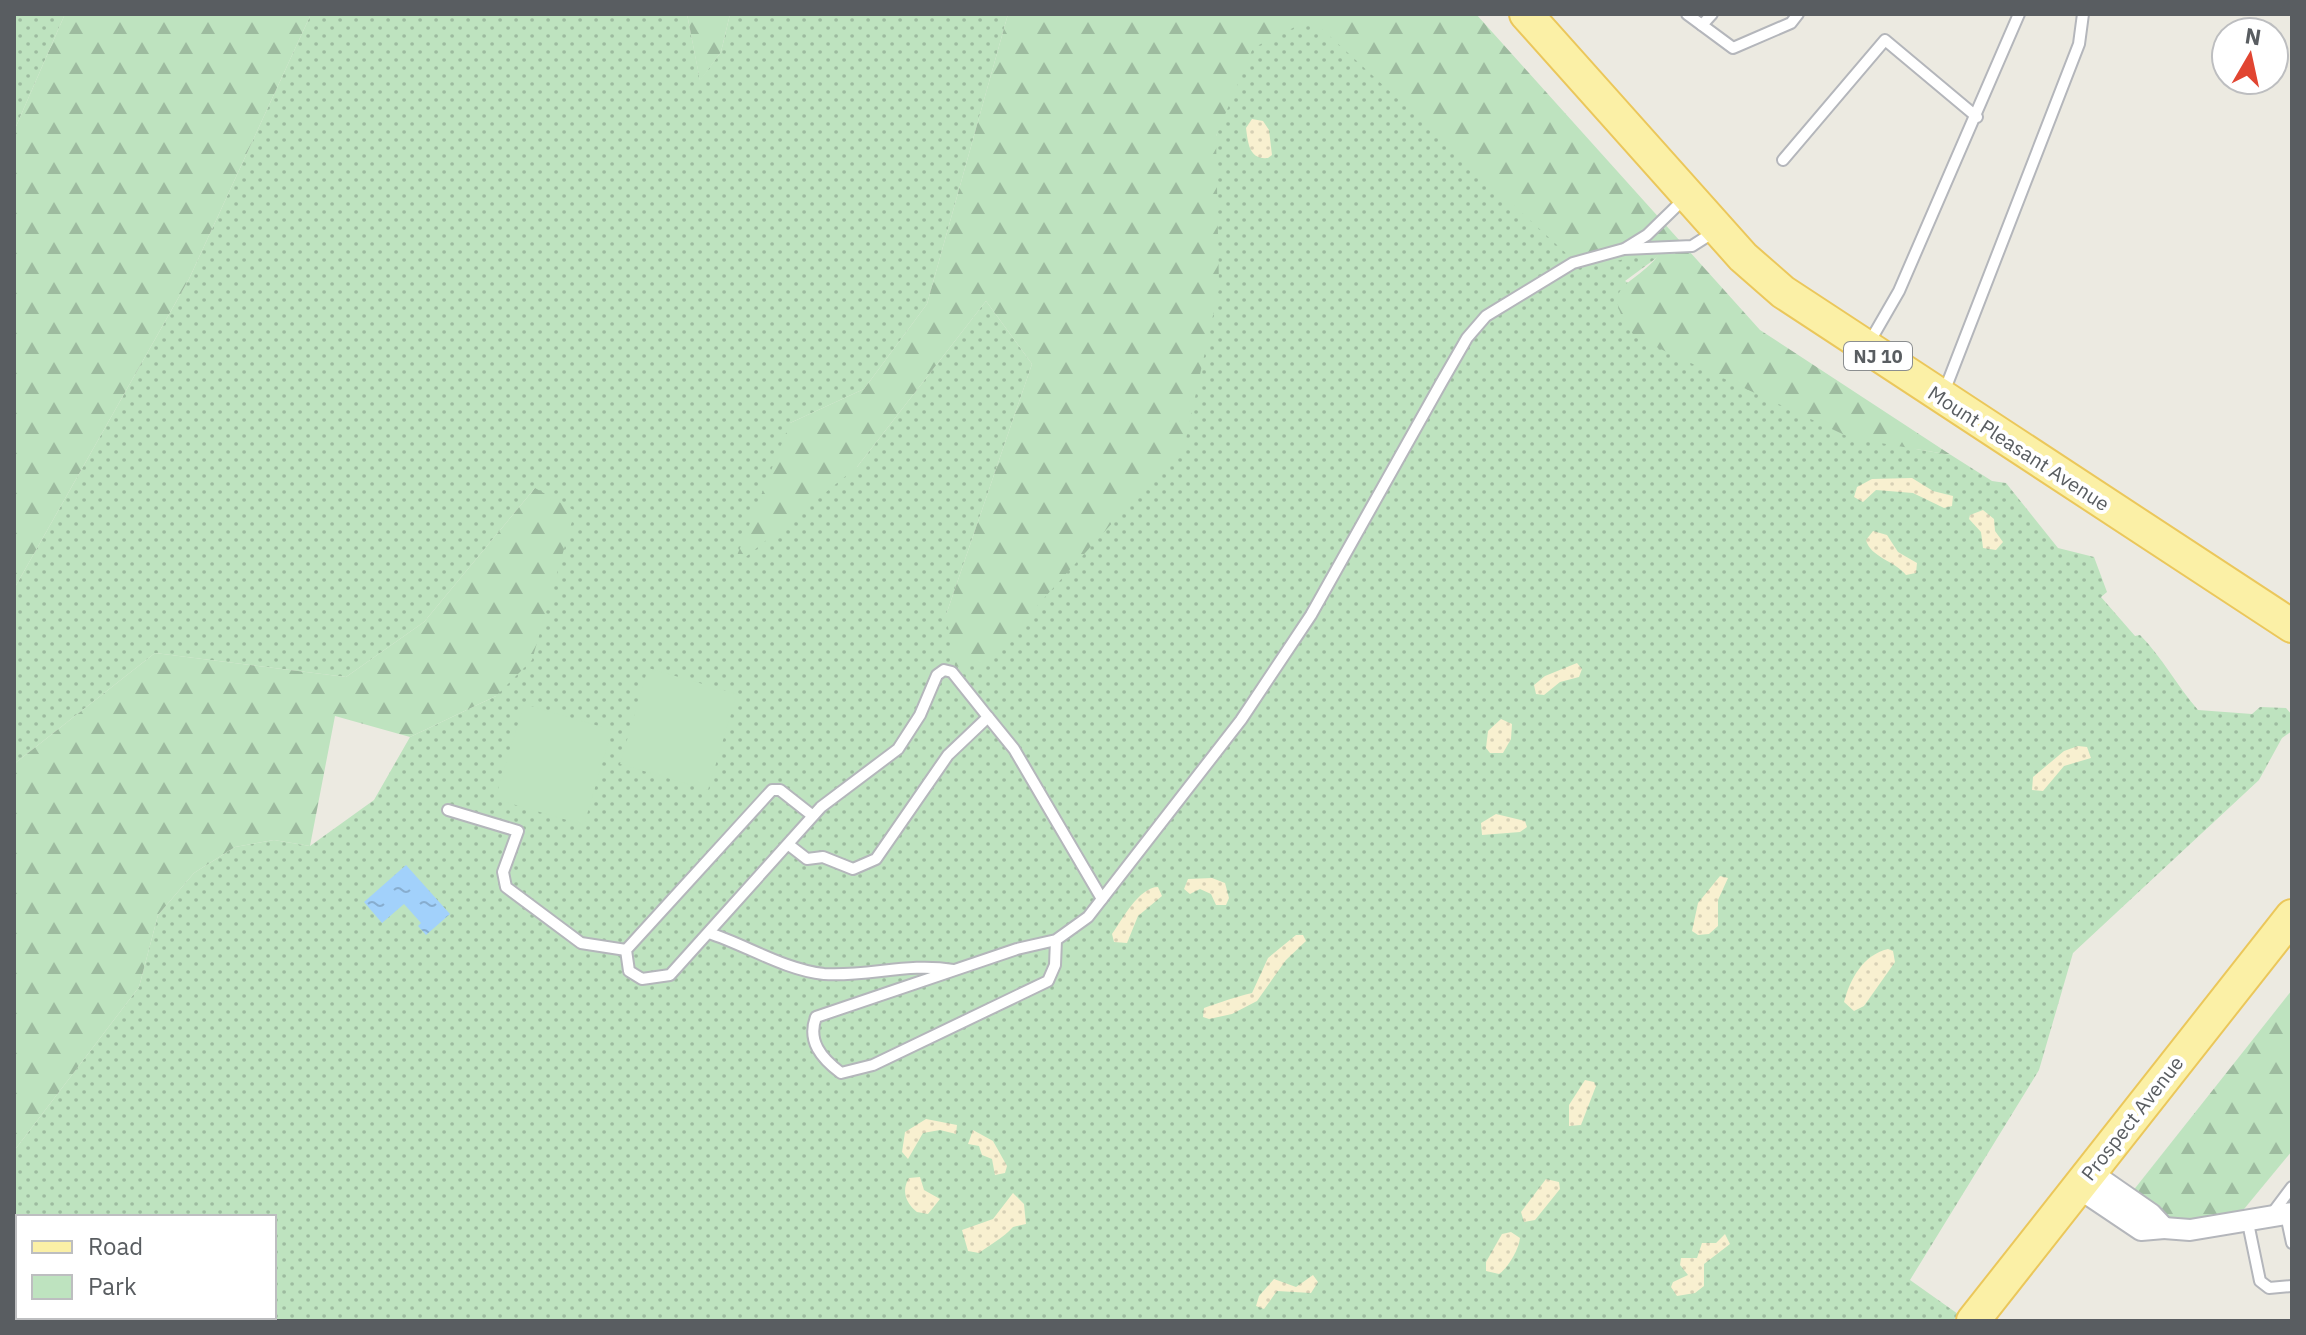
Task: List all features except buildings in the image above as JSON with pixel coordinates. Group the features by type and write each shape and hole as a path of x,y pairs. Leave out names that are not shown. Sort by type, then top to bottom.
{"main road":[{"name":"Mount Pleasant Avenue","path":"1526,14 1718,230 1783,292 2292,626"},
{"name":"Prospect Avenue","path":"1973,1321 2292,916"}],"street":[{"path":"2083,1179 2151,1214 2164,1228 2190,1230 2273,1217"}],"lane":[{"path":"1687,14 1733,48 1791,23 1798,14"},
{"path":"1702,25 1712,14"},
{"path":"1866,349 1899,291 1977,117 2017,14"},
{"path":"1942,398 2079,44 2083,14"},
{"path":"1783,160 1885,40 1977,117"},
{"path":"1624,249 1647,235 1687,196"},
{"path":"1056,940 1055,965 1048,981 993,1009 856,1072 841,1073 819,1052 812,1029 816,1017 1056,940 1088,917 1241,720 1311,615 1467,338 1486,316 1573,263 1624,249 1692,246 1718,230"},
{"path":"626,950 629,971 642,979 670,975 813,816 898,749 920,715 937,675 944,670 952,672 1014,749 1102,899"},
{"path":"789,845 807,859 823,857 853,869 876,859 948,755 988,717"},
{"path":"626,950 772,790 780,790 813,816"},
{"path":"448,810 518,831 503,872 506,887 581,943 626,950"},
{"path":"709,933 802,970 825,974 909,966 955,970"},
{"path":"2292,1187 2273,1217 2260,1281 2269,1288 2292,1286"},
{"path":"2273,1217 2292,1243"}],"green space":[{"path":"14,14 65,14 14,131"},
{"path":"65,14 311,14 189,279 14,589 14,131"},
{"path":"311,14 687,14 700,80 721,52 730,14 1008,14 927,304 864,389 790,423 857,467 986,301 1032,364 946,615 1216,136 1252,19 1349,14 1613,257 1654,253 1659,256 1625,281 1916,449 1951,455 1992,481 2006,483 2058,548 2094,557 2107,592 2101,597 2135,636 2140,635 2148,644 2198,710 2252,714 2260,707 2286,708 2292,715 2292,731 2282,738 2259,780 2073,953 2039,1070 1910,1280 1958,1314 1953,1321 14,1321 14,1151 139,987 158,915 194,873 235,847 274,840 310,846 374,800 410,737 496,696 535,488 424,622 346,677 155,653 14,764 14,589 189,279"},
{"path":"687,14 730,14 721,52 700,81"},
{"path":"1008,14 1476,14 1760,330 1951,455 1851,438 1635,337 1618,307 1618,297 1621,290 1658,256 1654,253 1582,268 1311,19 1253,48 1216,136 1219,288 1185,443 985,663 955,667 946,615 1032,364 986,301 857,467 732,568 790,423 864,389 927,304"},
{"path":"535,488 575,511 532,660 496,696 410,737 335,716 310,846 274,840 235,847 194,873 158,915 139,987 14,1151 14,764 155,653 346,677 424,622"},
{"path":"648,668 737,694 708,790 620,764"},
{"path":"524,704 612,730 584,825 495,799"},
{"path":"2292,990 2292,1151 2235,1220 2164,1231 2121,1206"}],"sand":[{"path":"1252,119 1263,121 1269,130 1272,155 1268,158 1257,156 1251,149 1246,128"},
{"path":"1912,478 1933,491 1953,496 1952,506 1944,508 1913,493 1876,490 1863,502 1854,497 1857,487 1872,479"},
{"path":"1983,510 1994,519 1995,531 2003,542 1996,550 1983,548 1981,532 1969,519 1970,515"},
{"path":"1873,531 1887,535 1898,552 1917,563 1916,573 1906,575 1872,551 1866,540"},
{"path":"1577,663 1582,669 1579,677 1560,682 1544,695 1536,694 1534,685 1545,676"},
{"path":"1501,719 1512,724 1511,739 1503,753 1490,753 1486,748 1488,731"},
{"path":"2078,746 2087,747 2091,758 2064,766 2043,791 2032,790 2033,777 2064,751"},
{"path":"1496,814 1525,821 1527,827 1520,832 1482,835 1481,823"},
{"path":"1720,876 1728,878 1718,900 1718,926 1709,934 1698,935 1692,931 1698,903"},
{"path":"1212,878 1225,883 1229,898 1226,905 1216,905 1211,894 1200,889 1190,894 1184,889 1188,879"},
{"path":"1158,887 1162,896 1138,916 1127,943 1114,942 1112,934 1132,905 1144,892"},
{"path":"1296,935 1303,935 1306,941 1286,960 1257,1001 1232,1014 1209,1019 1203,1017 1204,1008 1252,993 1268,958"},
{"path":"1888,949 1893,951 1895,962 1864,1006 1854,1011 1844,1002 1854,977 1871,957"},
{"path":"1585,1080 1594,1082 1596,1086 1581,1125 1569,1126 1569,1105"},
{"path":"926,1119 957,1125 956,1134 940,1130 923,1133 908,1159 902,1152 905,1132"},
{"path":"973,1130 993,1141 1007,1166 1005,1173 995,1175 992,1159 982,1155 979,1146 968,1144"},
{"path":"920,1177 924,1190 940,1199 928,1214 917,1212 906,1196 909,1178"},
{"path":"1546,1179 1559,1182 1560,1189 1535,1220 1524,1222 1521,1212"},
{"path":"1013,1193 1024,1204 1026,1224 1013,1227 979,1253 968,1251 962,1230 993,1219"},
{"path":"1511,1232 1520,1238 1509,1263 1499,1274 1486,1271 1486,1262 1502,1234"},
{"path":"1725,1234 1730,1244 1704,1264 1704,1286 1695,1293 1677,1296 1671,1287 1673,1282 1688,1275 1680,1265 1681,1258 1697,1258 1702,1243 1716,1243"},
{"path":"1313,1275 1318,1282 1311,1293 1277,1291 1264,1309 1256,1306 1259,1296 1274,1279 1296,1287"}],"water":[{"path":"406,865 450,914 426,935 418,926 421,923 404,904 382,923 364,902"}]}
